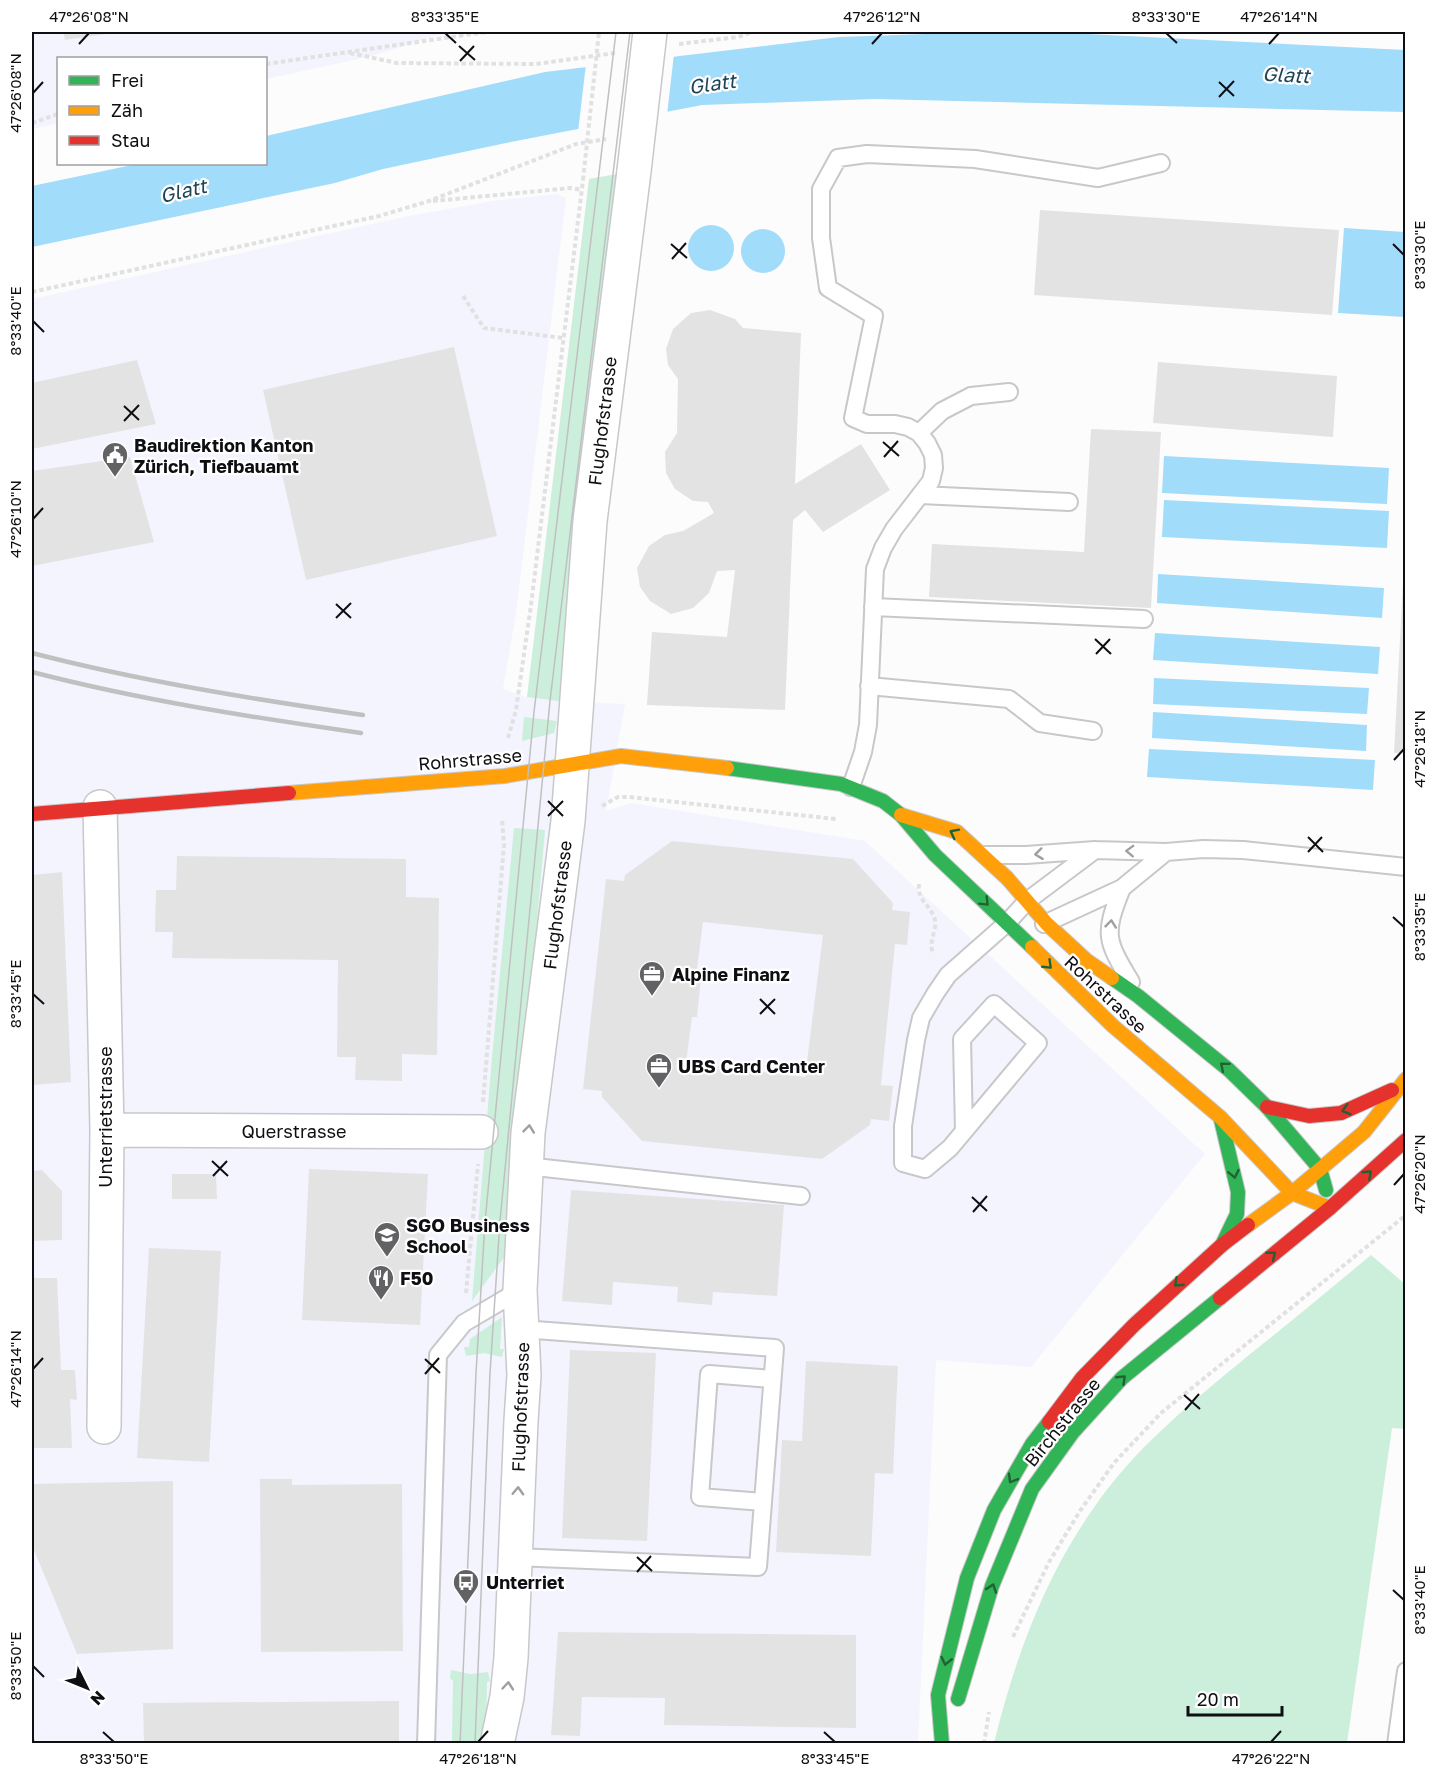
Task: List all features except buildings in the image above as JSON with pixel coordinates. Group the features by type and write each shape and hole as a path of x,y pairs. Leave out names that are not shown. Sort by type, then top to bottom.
{"main road":[{"name":"Rohrstrasse","path":"32,814 496,777 621,756 687,762 850,787 883,801 902,815 935,855 1113,1026 1220,1117 1292,1193"},
{"name":"Rohrstrasse","path":"902,815 957,832 1007,878 1047,924 1086,960 1138,996 1229,1070 1266,1107 1320,1170"},
{"path":"1266,1107 1309,1116 1341,1113 1402,1082"},
{"name":"Birchstrasse","path":"943,1743 938,1695 967,1578 994,1510 1032,1444 1082,1378 1134,1325 1222,1245 1292,1193 1364,1132 1402,1082"},
{"path":"1220,1117 1238,1192 1237,1214 1222,1245"},
{"name":"Birchstrasse","path":"943,1743 992,1586 1032,1489 1066,1442 1122,1378 1330,1208 1406,1140"},
{"path":"1320,1170 1330,1208"},
{"path":"1292,1193 1330,1208"}],"street":[{"name":"Flughofstrasse","path":"497,1743 507,1697 525,1375 520,1290 530,1122 568,821 590,521 634,171 663,38"},
{"name":"Unterrietstrasse","path":"100,807 107,1131 104,1427"},
{"name":"Querstrasse","path":"107,1131 481,1132"}],"lane":[{"path":"850,787 863,752 868,725 875,569 894,529 931,481 934,468 933,455 927,443 908,427 895,424 867,424 853,418 874,316 828,288 821,238 821,189 838,158 867,154 975,159 1098,178 1161,163"},
{"path":"919,434 942,411 971,396 1009,392"},
{"path":"920,495 1069,502"},
{"path":"873,607 1144,619"},
{"path":"869,686 1009,699 1040,723 1093,731"},
{"path":"983,855 1026,855 1095,850 1166,852 1203,849 1243,850 1406,867"},
{"path":"964,1131 962,1039 994,1004 1038,1043 950,1148 925,1169 903,1163 903,1126 921,1018 948,975 1007,923 1027,901 1095,850"},
{"path":"1007,923 1047,924 1122,888 1166,852"},
{"path":"1122,888 1112,914 1110,940 1112,950 1138,996"},
{"path":"526,1166 801,1196"},
{"path":"426,1743 438,1355 464,1323 520,1290"},
{"path":"515,1557 758,1567 775,1348 522,1329"},
{"path":"763,1502 700,1497 701,1475 709,1374 772,1379"},
{"path":"1396,1743 1406,1671"}],"path":[{"path":"267,64 486,32"},
{"path":"508,738 516,710 531,605 599,32"},
{"path":"663,38 738,37 752,32"},
{"path":"350,53 397,63 536,64 587,57"},
{"path":"32,123 57,114"},
{"path":"32,292 368,219 429,201 576,144"},
{"path":"429,201 571,188 582,190"},
{"path":"463,296 484,328 563,338"},
{"path":"596,811 618,797 628,797 843,820"},
{"path":"464,1323 504,845 502,819"},
{"path":"919,882 918,892 935,920 931,950 948,975"},
{"path":"1009,1646 1049,1562 1080,1511 1114,1463 1161,1413 1406,1215"},
{"path":"984,1743 991,1703"}],"shaded area":[{"path":"32,32 461,32 442,34 372,56 267,79 267,57 57,57 57,123 32,129"},
{"path":"623,173 559,701 625,704 606,811 631,803 865,841 1205,1154 1031,1367 936,1360 918,1743 32,1743 32,299 409,216 492,201 557,194 566,198 516,613 503,689 527,697 589,179"}],"green space":[{"path":"623,173 559,701 527,697 589,179"},
{"path":"524,717 557,721 554,733 522,741"},
{"path":"514,828 545,830 508,1252 472,1301 492,1057"},
{"path":"1371,1255 1405,1284 1406,1429 1392,1428 1347,1743 994,1743 1011,1680 1046,1590 1077,1533 1111,1485 1145,1446 1184,1410"},
{"path":"502,1317 500,1349 504,1349 502,1357 484,1353 466,1356 464,1347 469,1347 470,1339"},
{"path":"451,1670 470,1674 488,1672 490,1681 487,1682 486,1743 452,1743 453,1680 450,1679"}],"water":[{"name":"Glatt","path":"1048,32 1405,50 1405,112 875,99 702,105 383,169 335,183 32,247 32,186 132,165 267,165 267,136 545,72 839,37"},
{"path":"716,225 728,231 733,239 733,257 728,265 720,270 706,271 698,268 691,261 688,243 691,235 698,228"},
{"path":"1344,228 1405,232 1405,317 1338,313"},
{"path":"763,229 772,230 779,235 784,242 784,260 779,267 772,272 763,273 754,272 747,267 742,260 741,251 742,242 747,235 754,230"},
{"path":"1164,456 1389,468 1387,504 1162,493"},
{"path":"1164,500 1389,511 1387,548 1162,537"},
{"path":"1158,574 1384,588 1382,618 1157,603"},
{"path":"1155,633 1380,647 1378,674 1153,660"},
{"path":"1154,678 1369,688 1367,714 1153,704"},
{"path":"1153,712 1367,725 1366,751 1152,738"},
{"path":"1149,749 1375,760 1373,790 1147,777"}],"pier":[{"path":"674,54 667,115 578,132 586,64"}],"tram line":[{"path":"460,1744 485,1222 534,712 616,32"},
{"path":"475,1744 490,1373 500,1221 550,701 630,32"}],"railway":[{"path":"32,653 196,688 363,715"},
{"path":"32,672 154,699 361,733"},
{"path":"32,1739 33,1744"}],"traffic: fast":[{"path":"727,768 841,784 883,801 901,815 935,855 1032,947"},
{"path":"1112,978 1138,996 1229,1070 1267,1107 1320,1169 1326,1190"},
{"path":"1221,1120 1238,1192 1237,1214 1222,1245"},
{"path":"958,1699 992,1586 1032,1489 1073,1432 1122,1378 1220,1298"},
{"path":"942,1744 938,1695 967,1578 994,1510 1032,1444 1049,1422"}],"traffic: slow":[{"path":"289,793 505,776 621,756 727,768"},
{"path":"901,815 957,832 1007,878 1047,924 1086,960 1112,978"},
{"path":"1032,947 1113,1026 1220,1117 1292,1193 1330,1208"},
{"path":"1248,1225 1292,1193 1364,1132 1406,1079"}],"traffic: jam":[{"path":"32,814 289,793"},
{"path":"1267,1107 1309,1116 1341,1113 1392,1090"},
{"path":"1220,1298 1330,1208 1406,1140"},
{"path":"1049,1422 1082,1378 1134,1325 1222,1245 1248,1225"}],"place":[{"name":"Baudirektion Kanton Zürich, Tiefbauamt","path":"115,478"},
{"name":"Alpine Finanz","path":"652,997"},
{"name":"UBS Card Center","path":"659,1089"},
{"name":"SGO Business School","path":"387,1258"},
{"name":"F50","path":"381,1301"},
{"name":"Unterriet","path":"466,1605"}]}
